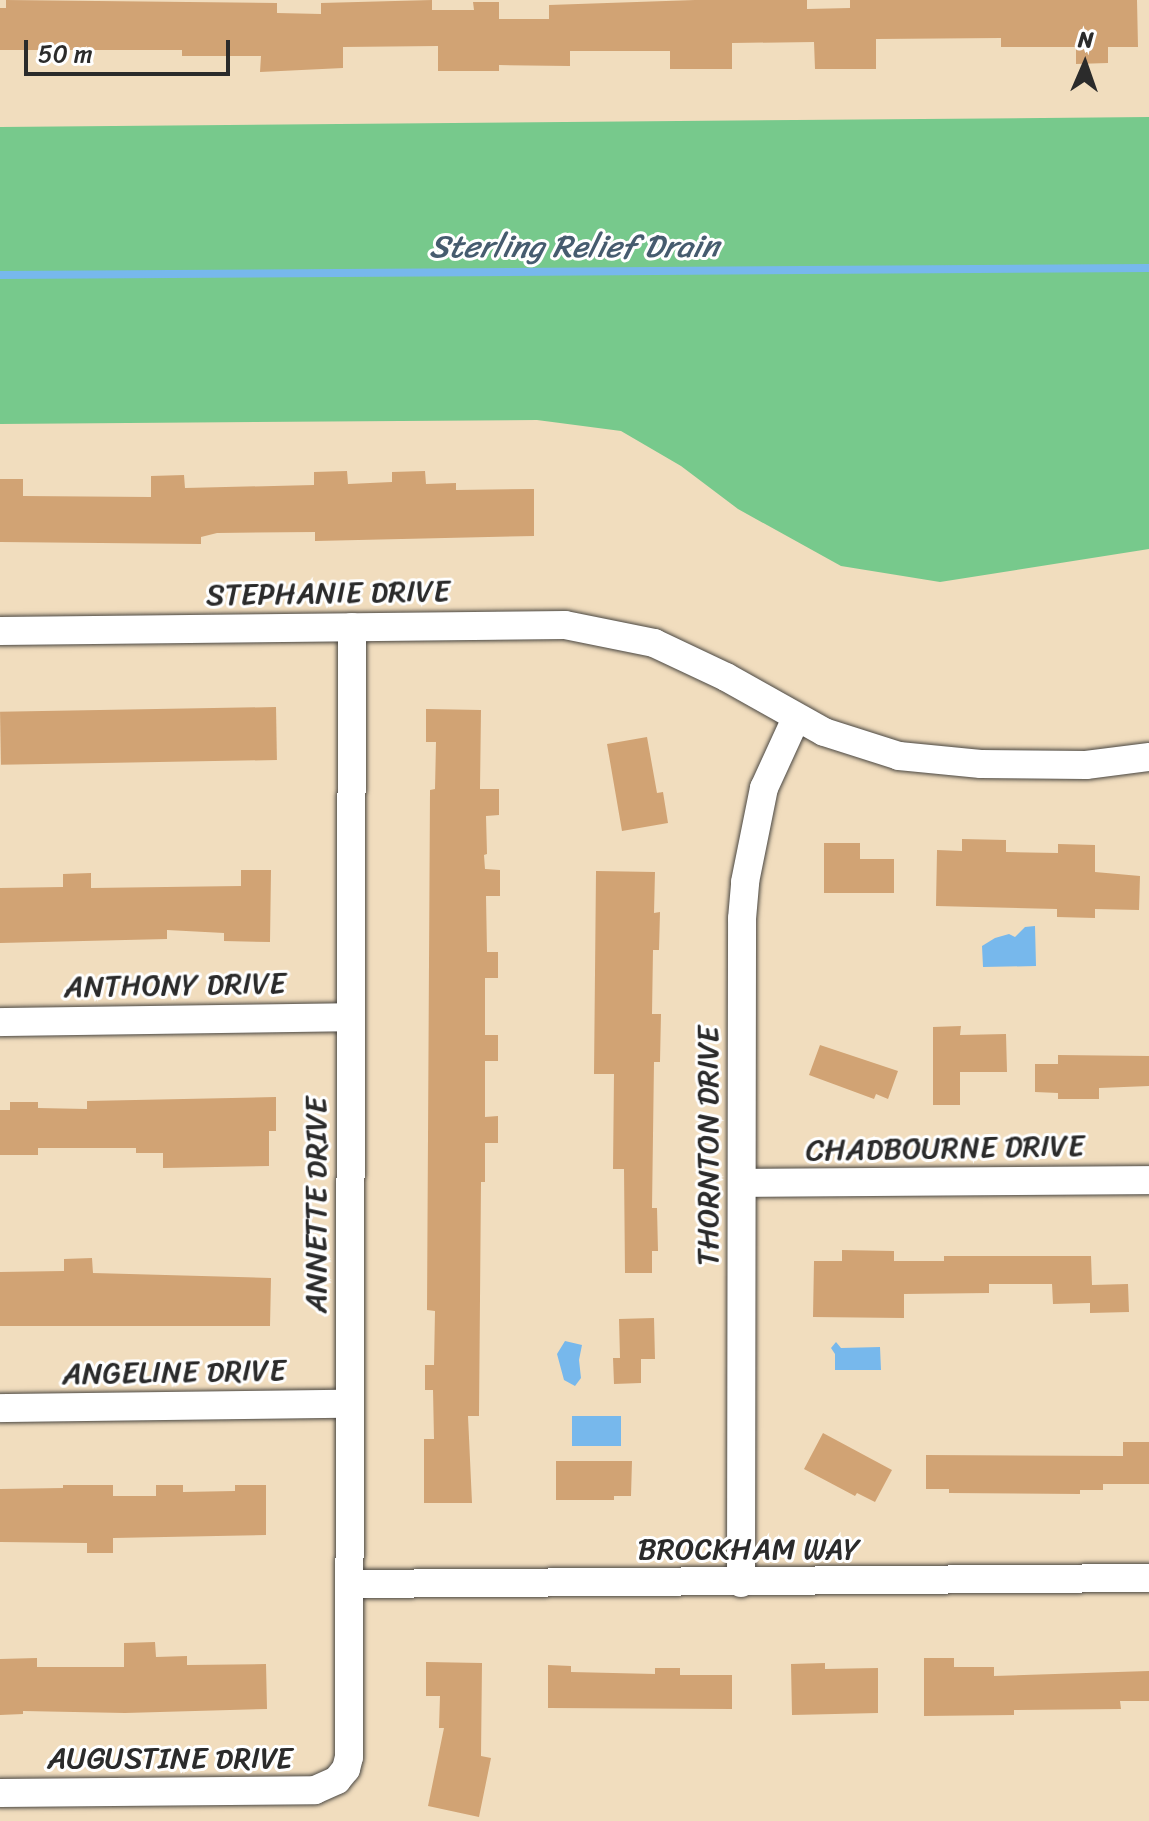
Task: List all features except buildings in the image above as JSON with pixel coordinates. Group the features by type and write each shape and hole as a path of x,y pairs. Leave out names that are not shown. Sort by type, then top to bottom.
{"street":[{"name":"STEPHANIE DRIVE","path":"0,631 565,625 654,643 726,677 796,718 857,745 936,762 1086,765 1149,757"},
{"name":"ANNETTE DRIVE","path":"337,1780 349,1757 352,627"},
{"name":"THORNTON DRIVE","path":"741,1583 745,882 764,788 796,718"},
{"name":"ANTHONY DRIVE","path":"0,1022 351,1017"},
{"name":"CHADBOURNE DRIVE","path":"742,1183 1149,1180"},
{"name":"ANGELINE DRIVE","path":"0,1408 349,1404"},
{"name":"BROCKHAM WAY","path":"349,1584 1149,1578"},
{"name":"AUGUSTINE DRIVE","path":"0,1793 315,1790 337,1780"}],"green space":[{"name":"Sterling Relief Drain","path":"1149,117 1149,549 940,582 841,566 738,509 681,466 621,431 537,420 0,424 0,127"}],"water":[{"path":"1035,926 1036,966 983,967 982,946 1009,934 1015,937 1025,927"},
{"path":"565,1341 582,1345 579,1360 581,1378 575,1386 564,1380 557,1354"},
{"path":"836,1342 841,1348 880,1347 881,1370 835,1370 835,1354 831,1348"},
{"path":"572,1416 621,1416 621,1446 572,1446"}],"waterway":[{"name":"Sterling Relief Drain","path":"0,275 1149,268"}]}
